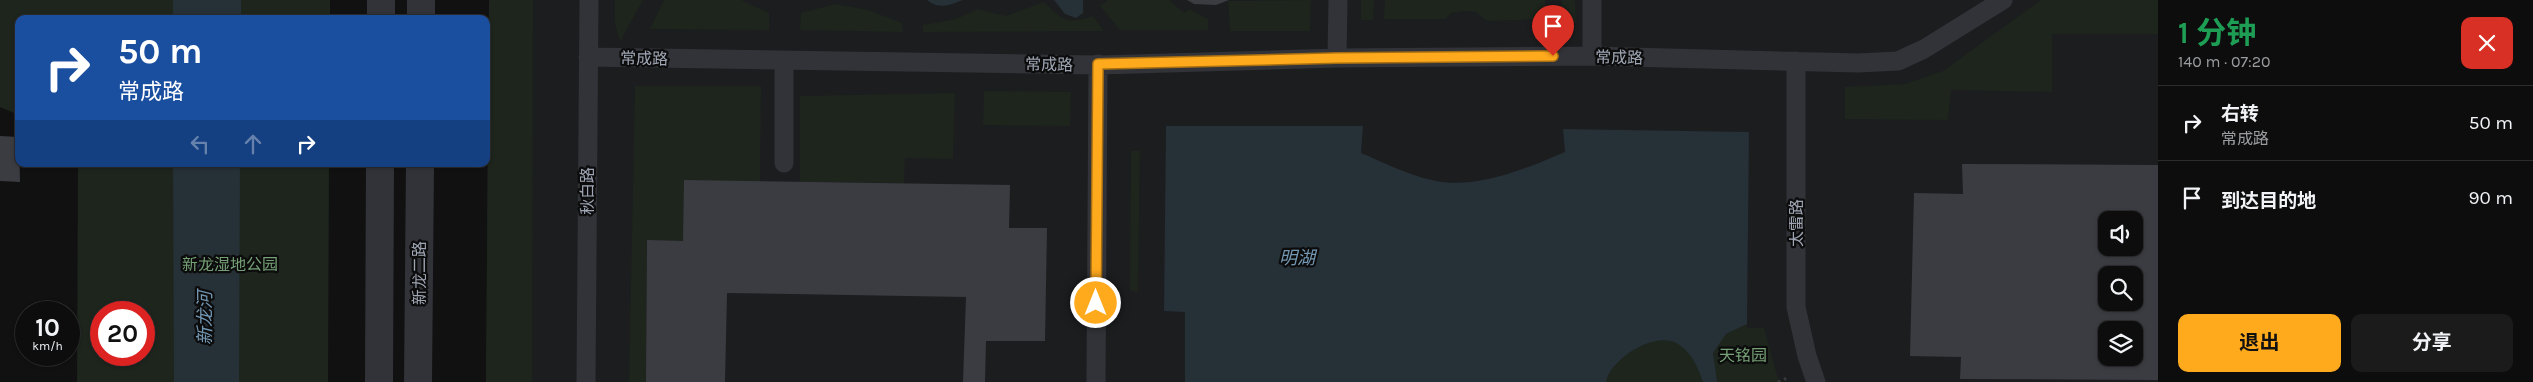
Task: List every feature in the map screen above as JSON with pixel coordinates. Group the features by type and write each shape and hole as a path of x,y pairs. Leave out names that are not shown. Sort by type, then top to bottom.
{"street":[{"path":"381,0 381,15"},
{"path":"421,0 421,15"},
{"path":"379,382 380,167"},
{"name":"新龙二路","path":"418,382 420,167"}],"lane":[{"name":"秋白路","path":"586,382 589,0"},
{"path":"1337,58 1338,0"},
{"path":"1592,0 1592,56"},
{"name":"常成路","path":"588,57 1098,64 1337,58 1592,56 1796,62 1898,61 1924,49 2003,0"},
{"path":"784,61 784,163"},
{"name":"太雷路","path":"1796,62 1796,308 1807,356 1816,382"},
{"path":"1096,382 1098,64"}],"shaded area":[{"path":"489,0 2158,0 2158,382 486,382 488,167 490,167"}],"green space":[{"path":"0,0 330,0 330,15 15,15 15,113 0,107"},
{"path":"489,0 533,0 532,382 486,382 488,167 490,167"},
{"path":"615,0 643,0 620,42 615,23"},
{"path":"664,0 741,0 769,13 769,30 650,29"},
{"path":"1108,0 1169,0 1184,13 1189,9 1208,19 1208,30 1120,30 1100,6"},
{"path":"1311,0 1310,31 1230,31 1228,1"},
{"path":"1361,0 1374,0 1373,20 1361,20"},
{"path":"1385,0 1545,0 1545,19 1487,21 1476,12 1465,11 1451,13 1445,19 1384,19"},
{"path":"1562,0 1575,0 1576,22 1562,22"},
{"path":"2041,0 2158,0 2158,34 2052,34 2052,92 1951,90 1948,120 1845,119 1845,87 1905,84 1943,71"},
{"path":"1044,2 1066,19 1077,20 1093,16 1104,31 923,32 923,25 956,19 977,9 1006,16"},
{"path":"835,4 868,10 902,23 903,32 800,30 801,13"},
{"path":"635,86 761,86 760,181 683,241 647,241 646,382 629,382"},
{"path":"984,91 1071,92 1070,126 983,125"},
{"path":"955,93 953,159 905,158 904,183 800,182 800,96"},
{"path":"1131,151 1140,151 1138,292 1130,290"},
{"name":"新龙湿地公园","path":"78,167 329,167 328,382 77,382 77,366 80,366 80,301 77,301"},
{"name":"天铭园","path":"1747,324 1747,328 1764,328 1779,382 1592,382 1644,336 1726,334"}],"water":[{"path":"173,0 241,0 241,15 173,15"},
{"path":"927,0 963,0 940,6"},
{"path":"1054,0 1083,0 1083,13 1076,18 1065,14"},
{"name":"明湖","path":"1166,126 1363,126 1361,153 1417,176 1452,183 1485,180 1502,176 1565,152 1563,129 1749,132 1747,324 1726,334 1713,353 1717,382 1703,382 1696,365 1683,347 1669,341 1658,341 1635,349 1625,356 1609,373 1606,382 1185,382 1185,312 1164,311"},
{"name":"新龙河","path":"173,167 240,167 239,382 174,382"}],"building":[{"path":"1187,0 1229,0 1216,5 1194,4"},
{"path":"0,136 15,137 15,167 20,167 20,182 0,181"},
{"path":"1962,164 2158,165 2158,380 1960,379 1961,357 1910,356 1914,193 1963,194"},
{"path":"684,180 1010,185 1009,228 1047,228 1045,341 986,341 985,382 963,382 966,297 727,293 725,382 646,382 647,240 683,241"}],"route":[{"path":"1096,303 1098,64 1337,58 1553,56"}]}
